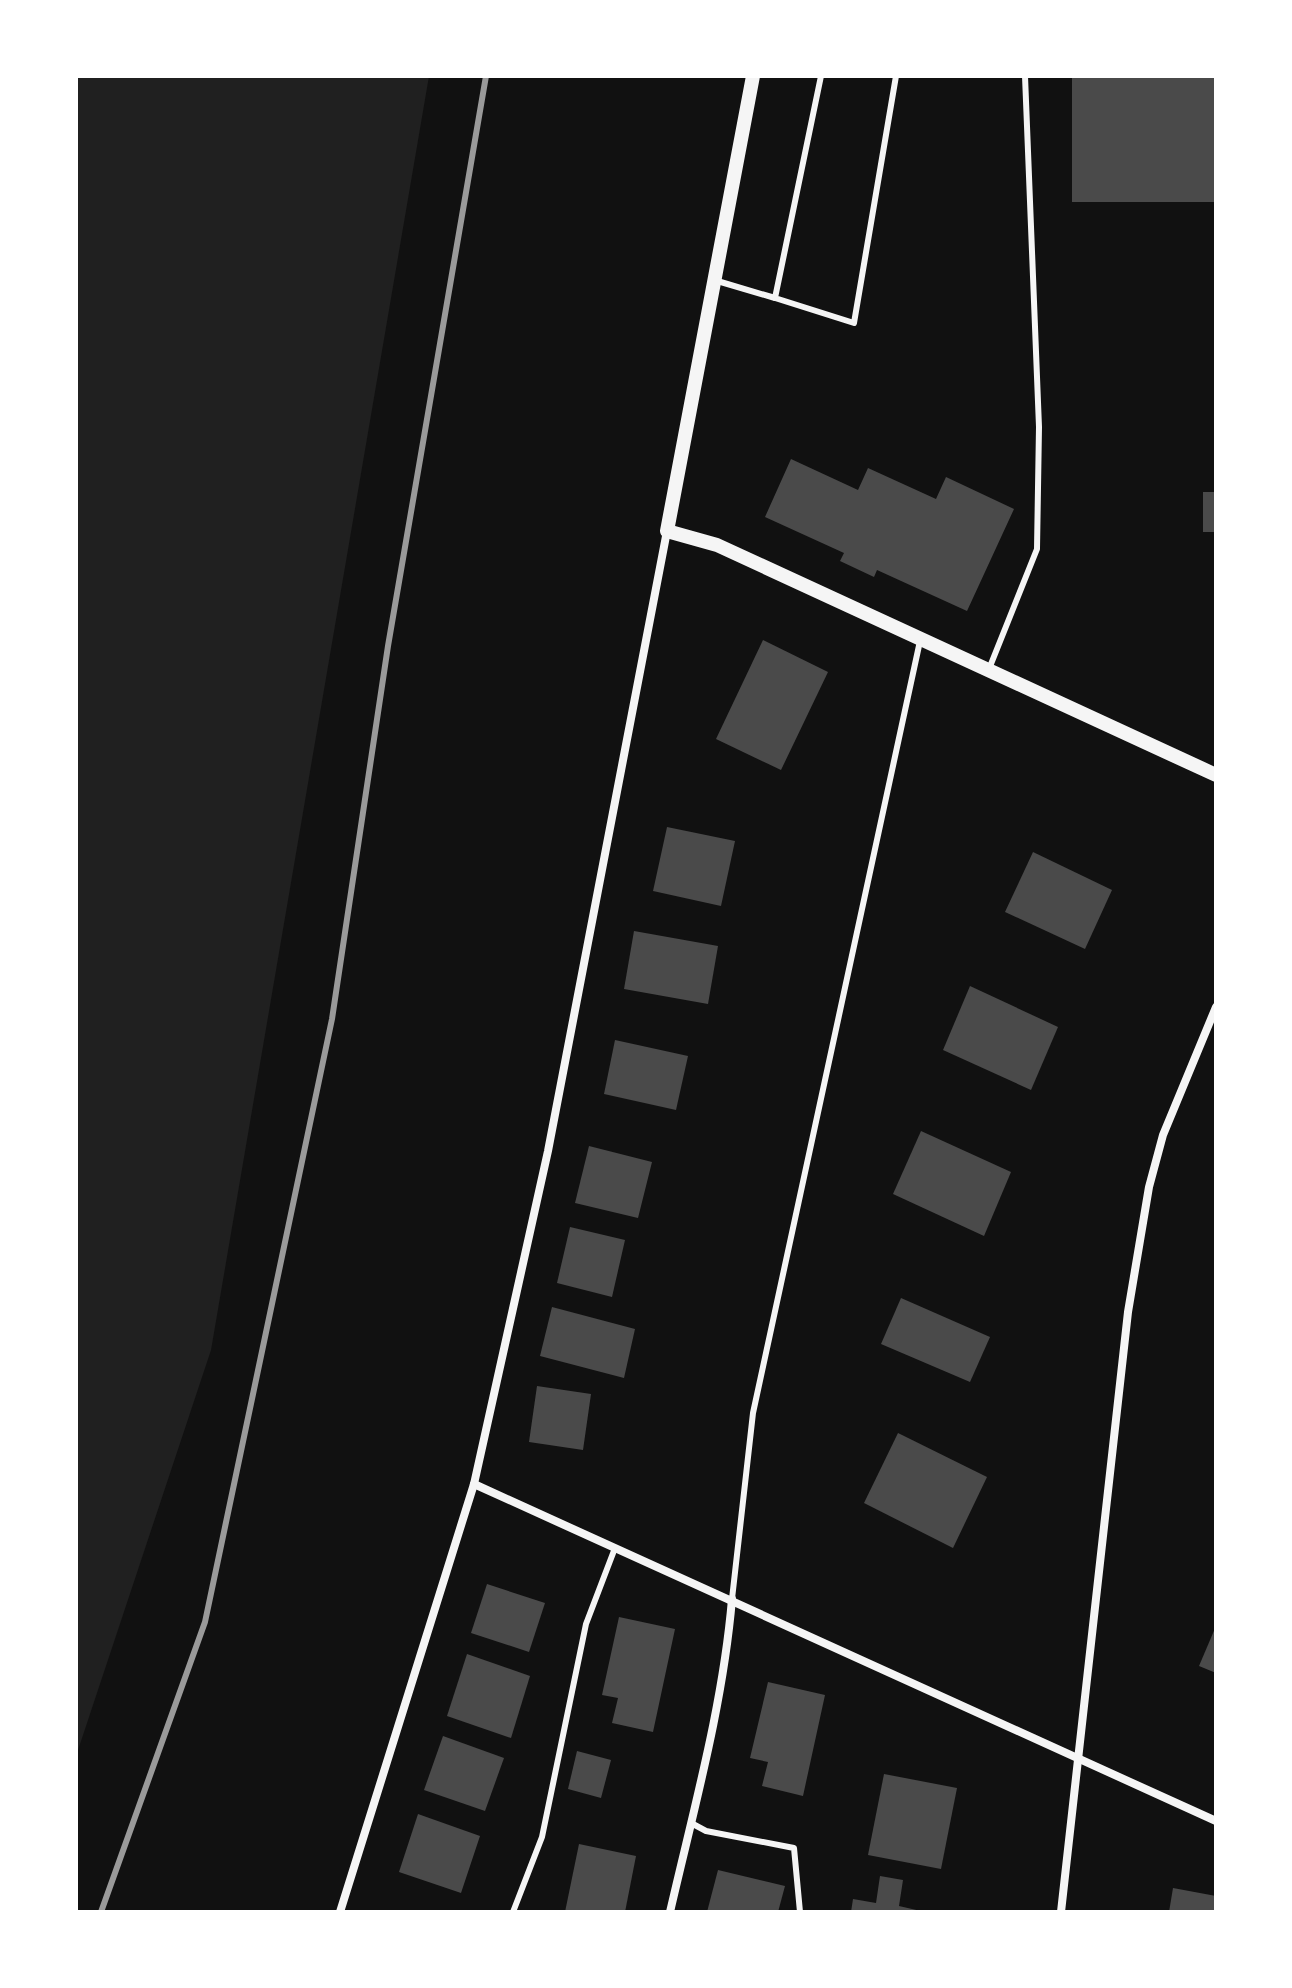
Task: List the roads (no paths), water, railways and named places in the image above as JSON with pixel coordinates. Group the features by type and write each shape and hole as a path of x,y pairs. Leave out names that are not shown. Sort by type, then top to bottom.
{"street":[{"path":"340,1912 474,1484 548,1151 753,76"},
{"path":"667,531 717,545 1216,775"},
{"path":"1061,1912 1128,1312 1149,1187 1163,1135 1216,1007"},
{"path":"474,1484 1216,1821"},
{"path":"670,1912 693,1824 727,1651 732,1599"}],"lane":[{"path":"775,298 821,76"},
{"path":"714,280 854,323 896,76"},
{"path":"989,669 1037,549 1039,427 1025,76"},
{"path":"732,1599 753,1413 921,638"},
{"path":"513,1912 542,1837 586,1624 615,1548"},
{"path":"693,1824 706,1831 794,1848 800,1912"}],"railway":[{"path":"101,1912 205,1622 332,1019 388,646 486,76"}]}
